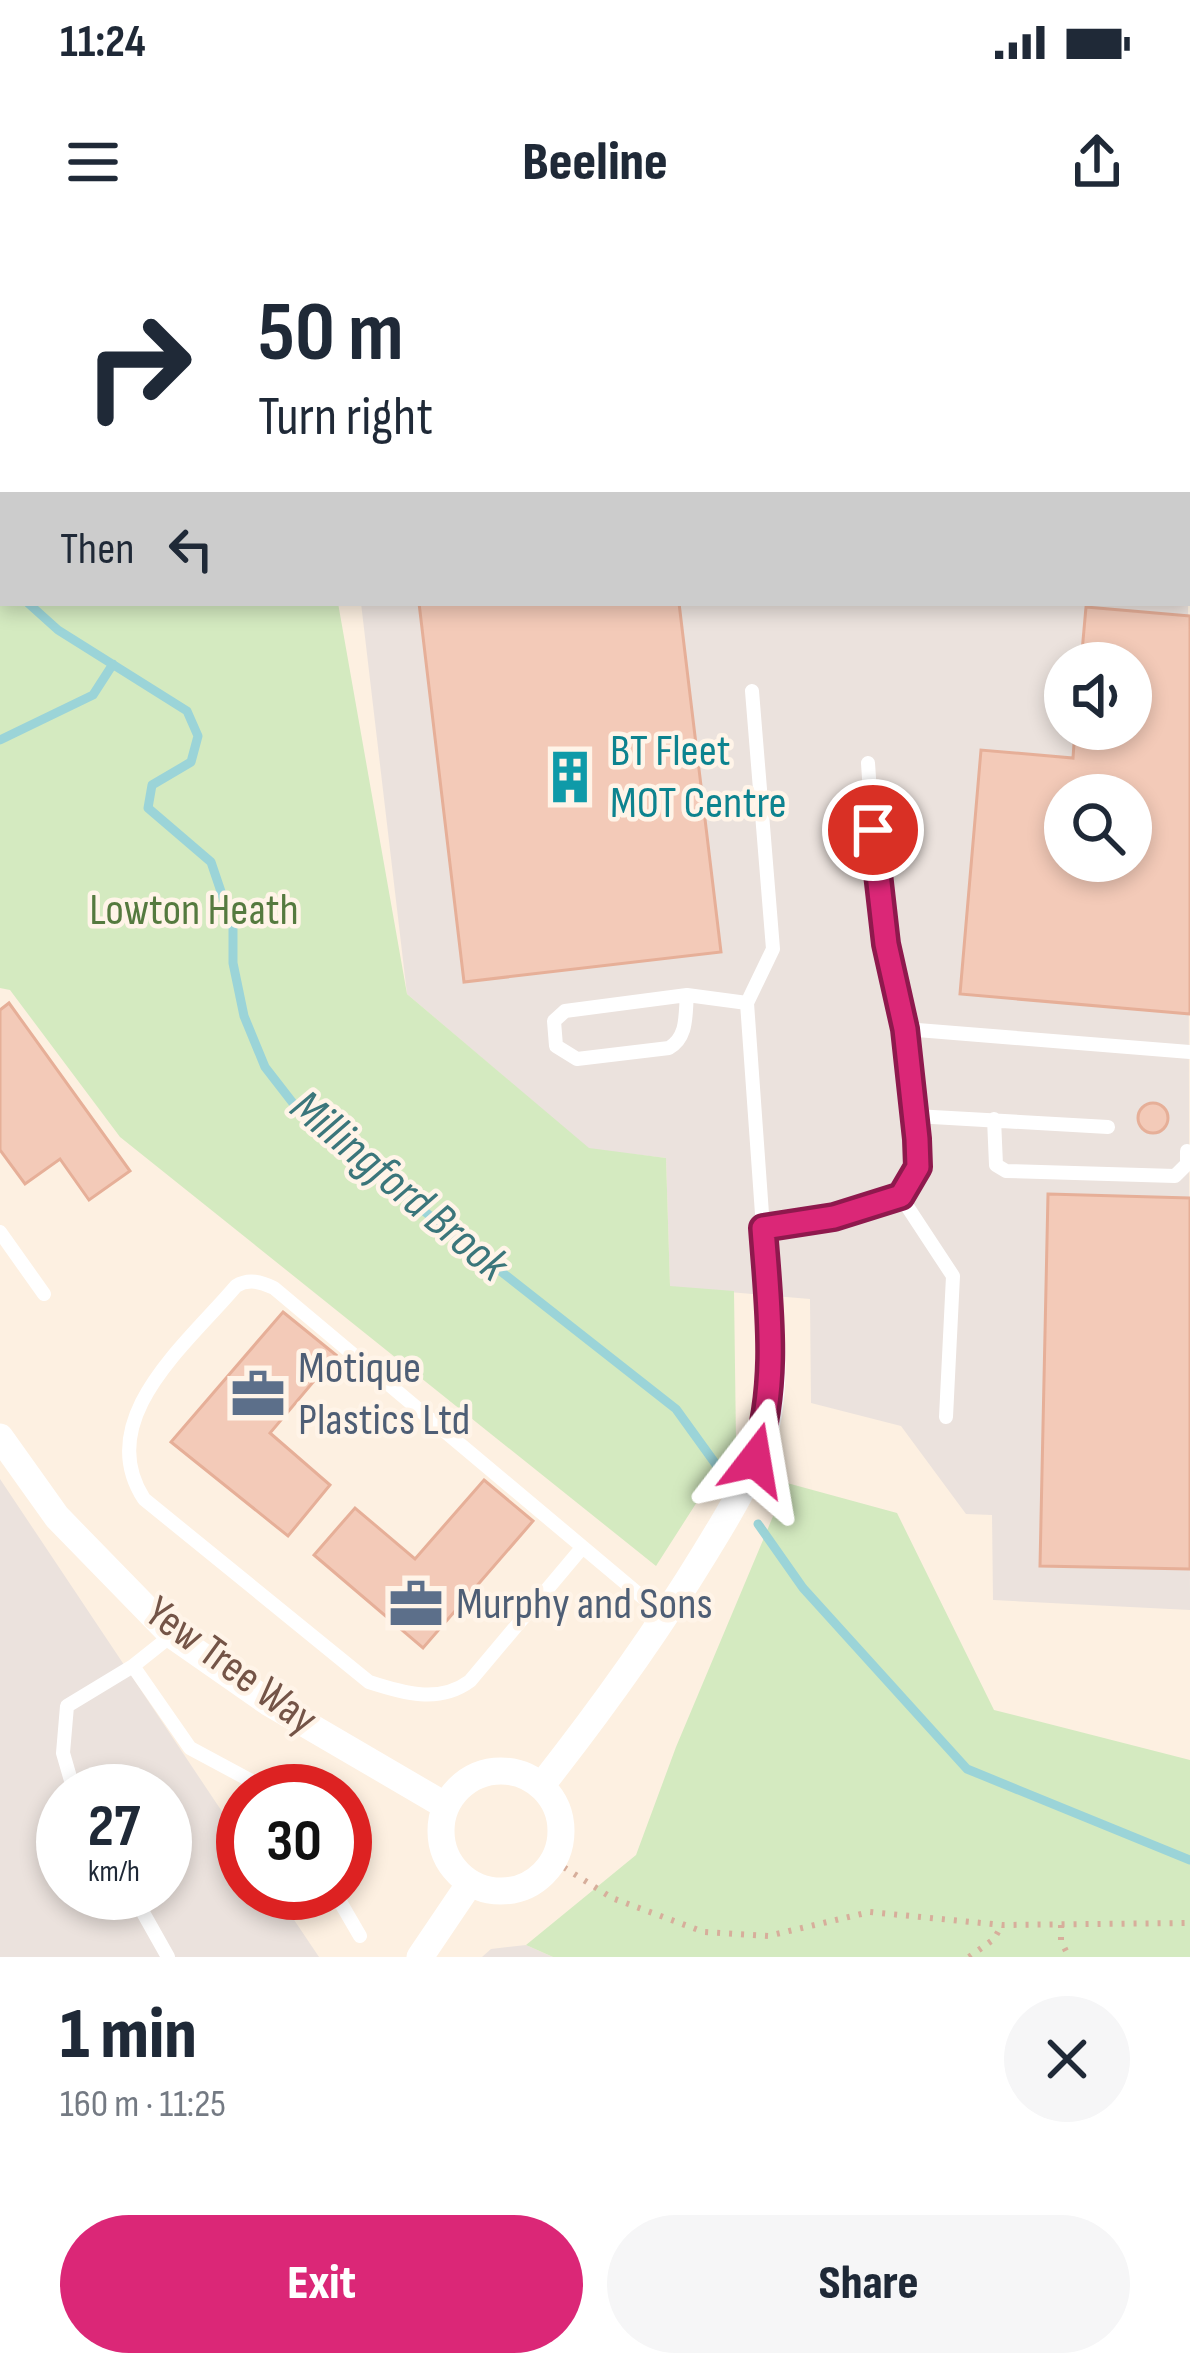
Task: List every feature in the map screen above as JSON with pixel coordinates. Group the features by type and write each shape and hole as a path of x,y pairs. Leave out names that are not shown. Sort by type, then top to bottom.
{"street":[{"path":"541,1786 667,1617 737,1500 768,1417 772,1373 763,1228"},
{"name":"Yew Tree Way","path":"0,1437 57,1517 172,1635 268,1702 446,1806"},
{"path":"507,1771 541,1786 554,1802 560,1821 554,1861 525,1886 507,1891 470,1883 446,1857 441,1840 446,1806 471,1778 489,1772 507,1771"},
{"path":"420,1957 470,1883"}],"lane":[{"path":"752,692 772,949 747,1004 763,1228 834,1217 901,1196 918,1167 905,1029 878,887 868,763"},
{"path":"687,995 683,1033 669,1048 577,1059 556,1046 554,1021 565,1011 687,995 747,1004"},
{"path":"905,1029 1190,1052"},
{"path":"915,1116 1108,1127"},
{"path":"994,1119 993,1156 996,1165 1006,1171 1175,1176 1187,1164 1186,1151"},
{"path":"901,1196 952,1276 946,1417"},
{"path":"0,1232 44,1294"},
{"path":"581,1549 470,1681 452,1692 401,1692 369,1682 145,1499 137,1488 130,1458 129,1429 139,1401 236,1286 263,1283 667,1617"},
{"path":"66,1764 67,1706 133,1666 172,1635"},
{"path":"133,1666 190,1748 220,1764"},
{"path":"147,1920 168,1957"},
{"path":"350,1920 360,1936"}],"path":[{"path":"554,1861 612,1898 704,1932 768,1936 870,1912 1002,1925 1190,1922"},
{"path":"969,1957 994,1939 1002,1925"},
{"path":"1061,1925 1060,1941 1070,1957"}],"shaded area":[{"path":"361,606 1188,606 1190,1610 993,1600 992,1515 966,1514 901,1426 811,1403 810,1299 670,1287 666,1158 589,1149 407,994"},
{"path":"0,1479 190,1764 36,1764 36,1920 192,1920 192,1767 216,1803 216,1920 294,1920 319,1957 0,1957"},
{"path":"526,1945 553,1957 482,1957 491,1949"}],"green space":[{"name":"Lowton Heath","path":"0,606 339,606 407,994 589,1148 666,1158 670,1286 734,1291 736,1441 656,1566 120,1137 10,990 0,988"},
{"path":"787,1483 897,1513 994,1710 1190,1760 1190,1957 553,1957 526,1945 636,1855"}],"building":[{"name":"BT Fleet MOT Centre","path":"419,606 679,606 721,952 464,982"},
{"path":"1086,607 1190,616 1190,1014 960,994 981,750 1073,758 1074,750 1152,750 1152,642 1083,642"},
{"path":"9,1003 130,1171 89,1200 60,1159 25,1184 0,1150 0,1010"},
{"path":"1153,1103 1164,1107 1168,1118 1164,1129 1153,1133 1142,1129 1138,1118 1142,1107"},
{"path":"1048,1194 1190,1198 1190,1569 1040,1566"},
{"name":"Motique Plastics Ltd","path":"283,1312 336,1355 270,1433 330,1485 288,1536 171,1442"},
{"name":"Murphy and Sons","path":"484,1480 533,1521 423,1648 314,1555 355,1508 415,1559"}],"waterway":[{"name":"Millingford Brook","path":"31,606 58,630 187,711 198,736 191,762 152,785 148,808 211,862 233,927 233,963 244,1016 265,1067 303,1116 676,1409 720,1470"},
{"path":"0,740 93,695 113,664"},
{"name":"Millingford Brook","path":"758,1524 803,1588 967,1769 1190,1860"}],"place":[{"name":"BT Fleet MOT Centre","path":"570,777"},
{"name":"Motique Plastics Ltd","path":"258,1394"},
{"name":"Murphy and Sons","path":"416,1604"}],"route":[{"path":"755,1460 768,1417 772,1373 763,1228 834,1217 901,1196 918,1167 905,1029 886,944 873,830"}]}
